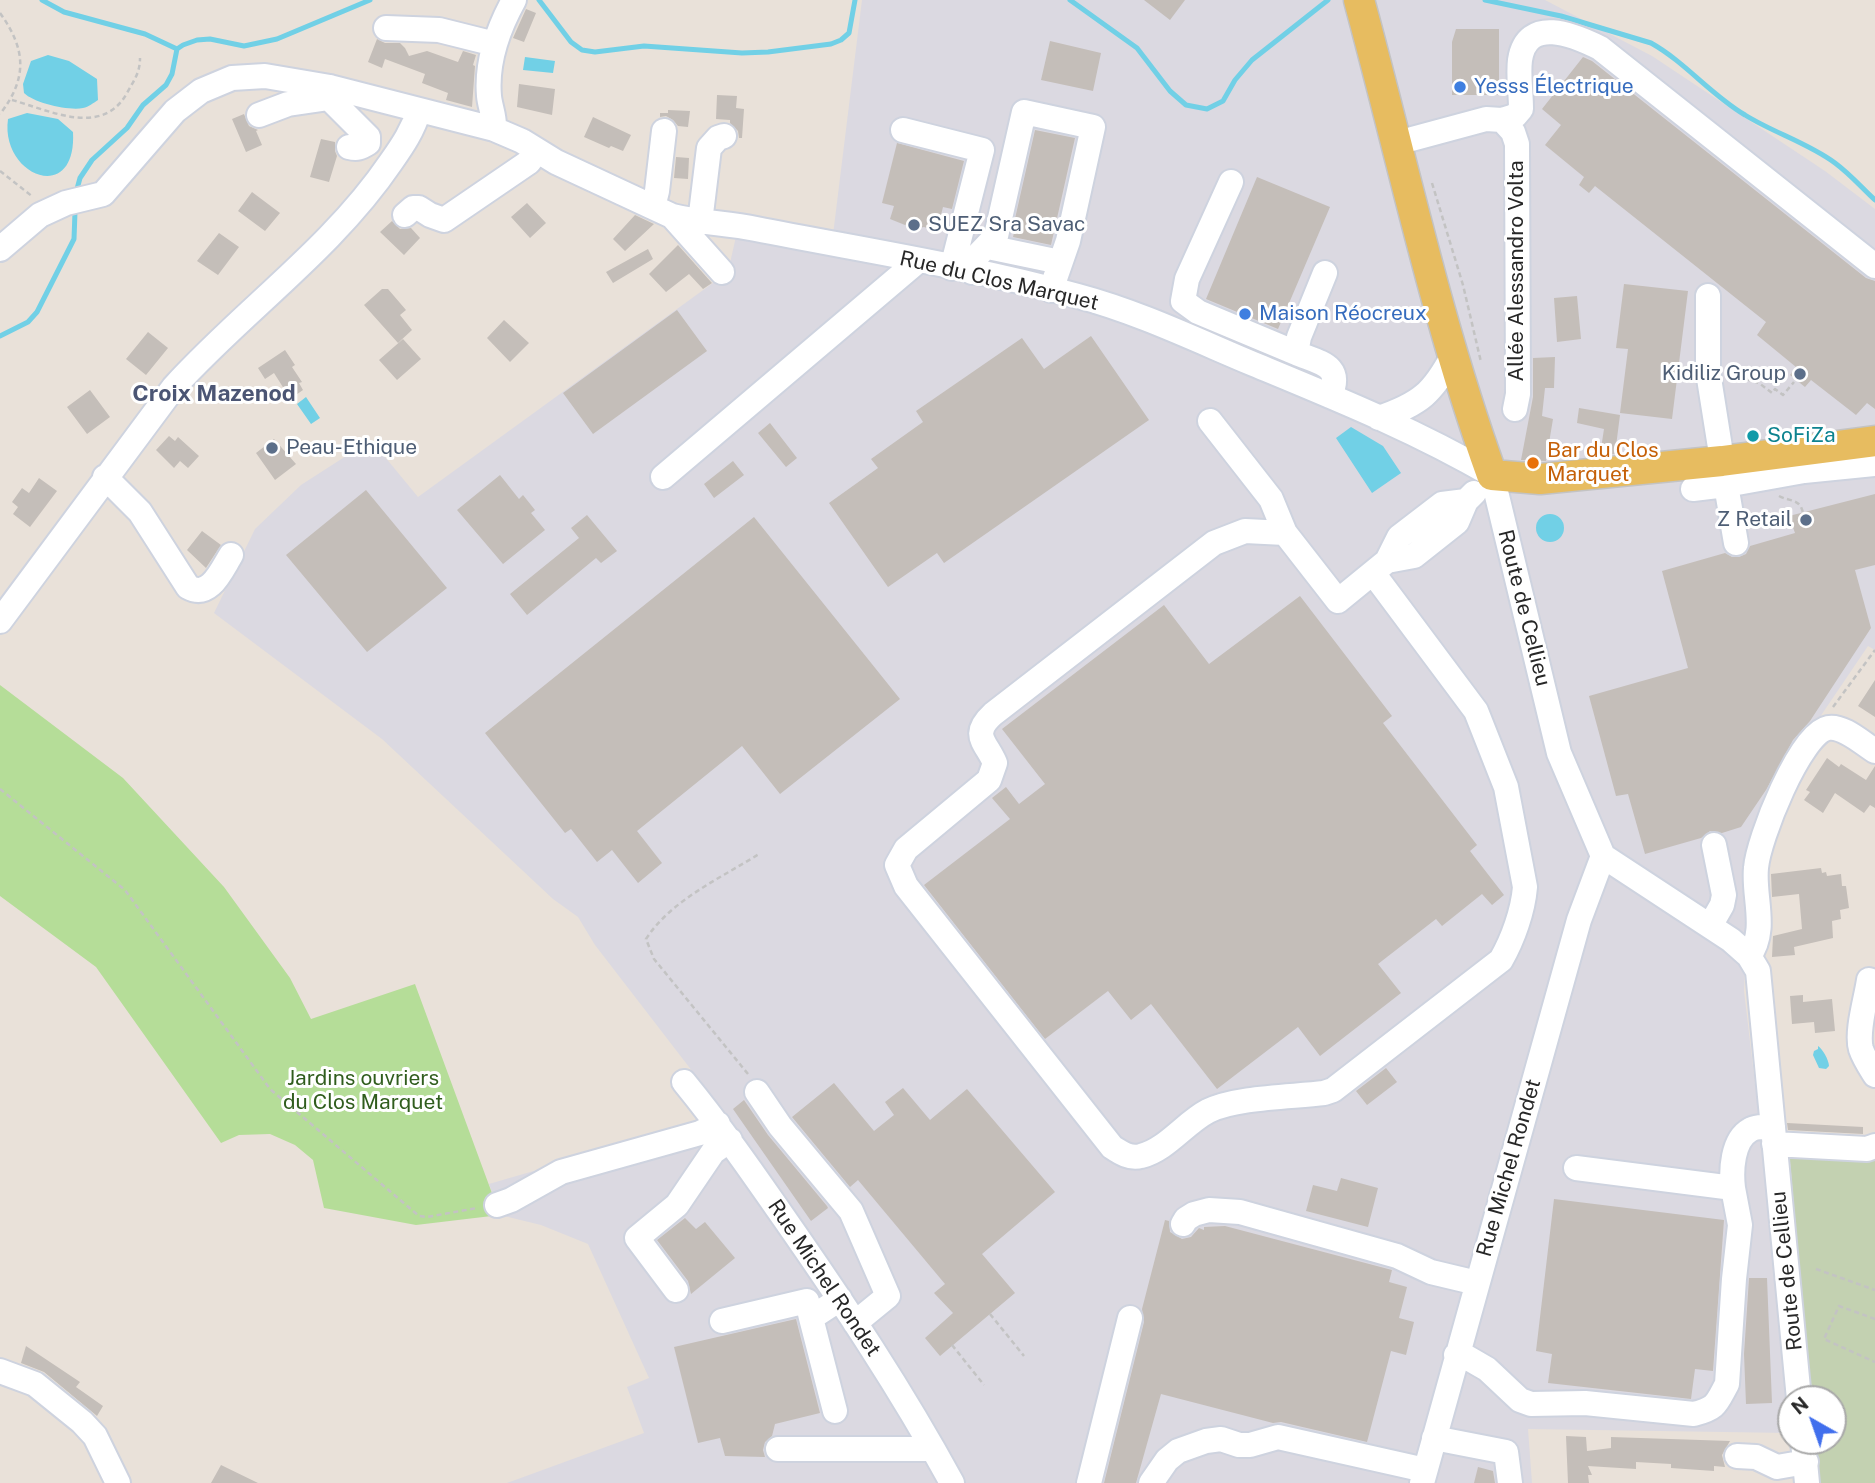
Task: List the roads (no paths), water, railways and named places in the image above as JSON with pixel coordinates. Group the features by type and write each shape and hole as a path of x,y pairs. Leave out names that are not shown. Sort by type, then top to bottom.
{"main road":[{"name":"Route de Cellieu","path":"1359,0 1453,355 1472,421 1492,475"},
{"path":"1492,475 1540,479 1724,473 1875,441"}],"street":[{"path":"494,129 489,91 495,44 500,26 514,0"},
{"path":"386,28 439,30 495,44"},
{"path":"1397,143 1486,119 1502,120 1515,116 1521,108 1520,56 1529,39 1543,32 1560,33 1600,48 1875,266"},
{"name":"Rue du Clos Marquet","path":"0,249 40,215 103,194 176,111 201,91 232,78 265,76 329,93 419,110 494,129 522,141 556,162 663,211 700,222 740,226 919,260 1079,296 1148,320 1330,396 1446,448 1492,475"},
{"path":"259,115 329,93 368,138 368,143 358,149 349,147"},
{"path":"0,621 174,387 204,354 335,232 359,205 409,136 419,110"},
{"path":"962,270 988,247 996,236 1024,112 1093,127 1068,241 1051,290"},
{"name":"Allée Alessandro Volta","path":"1502,120 1513,132 1517,144 1518,394 1515,409"},
{"path":"903,130 982,150 962,270"},
{"path":"664,131 657,191 663,211 722,272"},
{"path":"700,222 709,148 718,138 724,136"},
{"path":"405,215 413,208 419,208 444,220 529,162 537,151"},
{"path":"1231,182 1187,279 1183,301 1198,312 1324,365 1333,373 1335,385 1330,396"},
{"path":"988,247 1060,262"},
{"path":"663,477 919,260"},
{"path":"1296,353 1299,337 1325,273"},
{"path":"1707,296 1709,372 1736,543"},
{"path":"1379,418 1399,411 1424,397 1440,380 1453,355"},
{"path":"1210,421 1271,499 1285,533 1338,601 1380,567 1399,537 1443,504 1466,501 1492,475"},
{"path":"1693,489 1724,473 1804,471 1875,464"},
{"name":"Route de Cellieu","path":"1492,475 1559,753 1603,856"},
{"path":"105,477 140,512 188,587 196,591 205,590 214,582 231,555"},
{"path":"1285,533 1245,531 1214,542 993,713 984,722 981,731 981,739 995,764 989,780 906,849 897,865 906,886 1112,1147 1125,1155 1138,1157 1151,1153 1198,1117 1227,1104 1333,1090 1501,960 1507,950 1524,901 1525,887 1506,788 1471,702 1380,567"},
{"path":"1603,856 1731,940 1749,956 1757,945 1759,935 1755,884 1759,849 1793,768 1811,739 1820,730 1831,727 1875,751"},
{"path":"1710,926 1722,905 1724,895 1714,845"},
{"name":"Rue Michel Rondet","path":"1424,1476 1579,920 1603,856"},
{"name":"Route de Cellieu","path":"1749,956 1758,971 1798,1385"},
{"path":"1868,980 1859,1040 1875,1075"},
{"name":"Rue Michel Rondet","path":"684,1082 724,1132 840,1299 933,1449 957,1478"},
{"path":"757,1093 780,1126 850,1211 888,1296 855,1323"},
{"path":"1457,1356 1468,1358 1487,1369 1520,1400 1531,1404 1585,1404 1694,1414 1712,1409 1727,1384 1740,1225 1731,1170 1732,1158 1745,1135 1756,1128 1773,1135 1867,1149 1875,1146"},
{"path":"497,1205 511,1200 553,1175 700,1133 724,1132"},
{"path":"676,1290 637,1238 677,1205 724,1132"},
{"path":"1576,1168 1733,1188"},
{"path":"1183,1224 1185,1219 1194,1214 1209,1210 1240,1212 1397,1256 1431,1272 1477,1283"},
{"path":"811,1318 840,1299"},
{"path":"722,1321 807,1301 835,1411"},
{"path":"1089,1483 1130,1318"},
{"path":"0,1371 35,1384 82,1422 95,1436 118,1483"},
{"path":"1151,1483 1167,1460 1178,1451 1206,1441 1221,1439 1239,1445 1250,1445 1278,1437 1424,1476"},
{"path":"1434,1438 1506,1452 1510,1483"},
{"path":"778,1449 933,1449"},
{"path":"1737,1456 1756,1457 1777,1467 1805,1462"}],"water":[{"path":"48,55 69,61 97,79 98,100 77,109 43,103 24,93 23,84 31,61"},
{"path":"525,57 555,61 553,73 523,70"},
{"path":"27,113 58,119 73,132 71,155 63,169 52,175 39,175 26,168 15,155 9,139 8,119"},
{"path":"306,397 320,418 311,424 297,404"},
{"path":"1351,427 1383,446 1401,473 1372,493 1336,438"},
{"path":"1550,514 1560,518 1564,528 1560,538 1550,542 1540,538 1536,528 1540,518"},
{"path":"1818,1046 1828,1061 1829,1066 1826,1069 1819,1068 1813,1055"}],"waterway":[{"path":"42,0 64,12 145,34 177,49"},
{"path":"77,189 80,178 92,160 127,128 143,105 166,85 172,74 177,49 183,45 210,39 244,46 277,39 370,0"},
{"path":"539,0 571,42 582,50 595,52 644,46 742,53 831,44 841,40 849,33 855,0"},
{"path":"1070,0 1137,48 1170,91 1186,105 1207,109 1223,101 1235,80 1252,60 1328,0"},
{"path":"1485,0 1561,16 1651,43 1675,59 1733,107 1835,163 1875,200"},
{"path":"0,336 28,322 37,312 74,239 75,212"}],"place":[{"name":"Yesss Électrique","path":"1460,87"},
{"name":"SUEZ Sra Savac","path":"914,225"},
{"name":"Maison Réocreux","path":"1245,314"},
{"name":"Kidiliz Group","path":"1800,374"},
{"name":"SoFiZa","path":"1753,436"},
{"name":"Peau-Ethique","path":"272,448"},
{"name":"Bar du Clos Marquet","path":"1533,463"},
{"name":"Z Retail","path":"1806,520"}],"district":[{"name":"Croix Mazenod","path":"214,394"}],"park label":[{"name":"Jardins ouvriers du Clos Marquet","path":"363,1091"}]}
